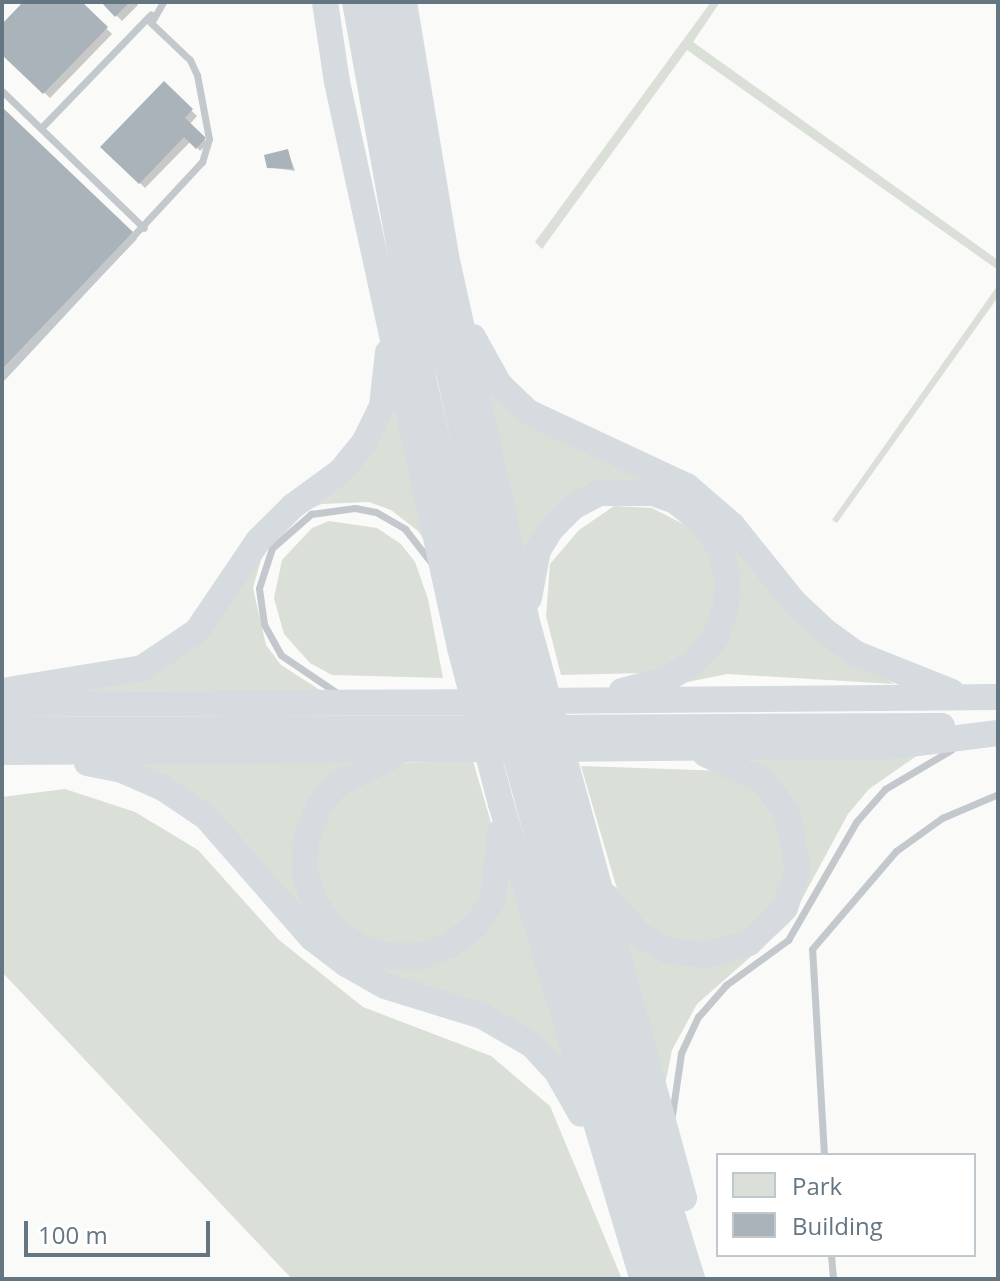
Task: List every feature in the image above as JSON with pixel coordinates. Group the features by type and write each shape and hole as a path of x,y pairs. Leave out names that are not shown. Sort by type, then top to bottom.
{"highway":[{"path":"325,2 389,329 446,585 505,646"},
{"path":"355,2 423,378 505,646"},
{"path":"379,2 440,336 505,646 526,788 669,1279"},
{"path":"404,2 446,256 526,788 603,1155 643,1279"},
{"path":"446,256 455,268 480,355 499,384 528,412 687,486 732,525 795,603 825,631 857,654 966,698"},
{"path":"2,691 142,668 197,631 258,541 286,511 341,471 364,443 382,406 389,329"},
{"path":"505,646 538,550 573,507 599,493 638,491 675,501 702,522 721,549 727,578 726,608 715,638 692,664 667,679 584,701"},
{"path":"2,704 998,697"},
{"path":"2,730 991,732"},
{"path":"2,752 894,746 991,732"},
{"path":"526,788 639,935 669,951 730,951 770,927 785,908 798,869 787,812 761,779 741,767 682,748"},
{"path":"408,750 336,785 320,804 306,838 305,875 316,905 334,930 360,947 389,956 422,956 452,944 476,925 493,900 526,788"},
{"path":"35,752 48,762 122,770 163,788 206,817 312,938 346,964 385,986 482,1016 532,1045 557,1072 603,1155"},
{"path":"526,788 692,1279"},
{"path":"595,881 669,1141 704,1279"}],"lane":[{"path":"41,128 163,2"},
{"path":"2,377 196,174 209,139 197,75 190,60 154,30 153,13"},
{"path":"2,91 144,228"},
{"path":"353,702 296,669 272,641 260,608 259,588 272,548 311,514 355,508 376,512 405,529 446,585"},
{"path":"669,1141 681,1053 698,1017 726,985 788,940 856,822 885,789 916,766 991,732"},
{"path":"824,1153 812,949 896,851 942,818 996,795"},
{"path":"831,1257 833,1279"}],"green space":[{"path":"711,2 720,2 693,42 998,260 998,270 687,50 542,249 535,242"},
{"path":"998,285 998,297 837,523 832,520"},
{"path":"395,374 434,554 418,531 391,510 369,502 322,504 303,512 274,539 262,556 253,588 266,645 281,665 320,690 66,691 136,675 186,648 210,626 271,537 355,466 379,428"},
{"path":"482,375 526,419 652,474 699,505 802,625 894,684 727,674 673,685 709,660 733,621 737,582 726,543 699,510 669,491 615,485 581,496 557,513 539,535 523,571"},
{"path":"614,506 652,508 693,529 709,544 721,590 706,634 670,667 644,673 561,675 546,616 550,564 579,530"},
{"path":"329,521 377,528 401,544 415,562 428,599 443,678 332,675 310,663 284,634 274,598 282,560 312,528"},
{"path":"918,755 869,789 848,814 789,923 697,1004 672,1050 665,1085 626,942 751,952 808,858 798,812 751,759"},
{"path":"360,759 321,790 298,839 299,883 315,918 335,941 360,956 384,965 424,963 456,952 484,930 503,899 511,864 573,1078 537,1042 502,1019 397,982 350,957 312,925 220,820 181,791 129,768 128,762"},
{"path":"473,761 492,826 494,875 471,921 416,949 356,936 323,904 311,849 342,788 403,763"},
{"path":"581,766 726,771 762,793 774,808 790,853 780,898 755,928 720,945 655,936 617,889"},
{"path":"65,789 135,812 198,850 279,940 363,1007 491,1056 550,1106 622,1279 292,1279 2,972 2,797"}],"building":[{"path":"23,2 82,2 108,27 43,94 2,55 2,24"},
{"path":"101,2 130,2 115,17"},
{"path":"164,81 193,109 185,118 206,138 196,149 184,137 139,184 100,147"},
{"path":"2,107 133,232 2,369"},
{"path":"288,149 293,169 267,168 264,155"}]}
